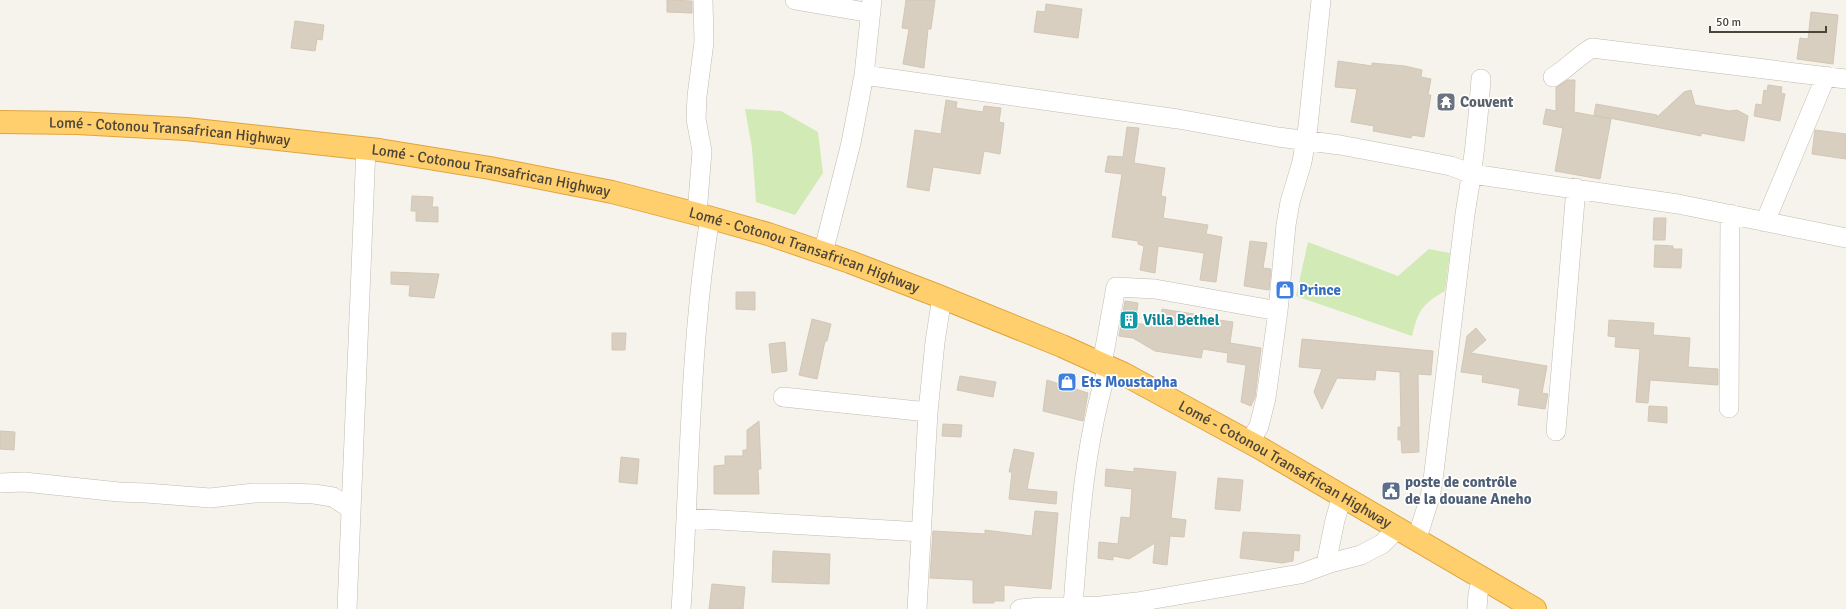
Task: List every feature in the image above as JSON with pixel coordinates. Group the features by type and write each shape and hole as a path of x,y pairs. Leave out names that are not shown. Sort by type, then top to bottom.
{"highway":[{"name":"Lomé - Cotonou Transafrican Highway","path":"0,122 77,123 179,129 366,148 511,172 612,192 704,216 823,253 942,298 1105,366 1156,391 1250,442 1417,538 1535,609"}],"street":[{"path":"681,609 690,427 704,216 702,151 697,112 704,42 704,0"},
{"path":"795,0 872,7 864,75 848,158 823,253"},
{"path":"1250,442 1259,426 1263,411 1278,310 1286,225 1290,202 1302,162 1305,141 1320,0"},
{"path":"1554,76 1564,70 1578,56 1592,48 1846,79"},
{"path":"864,75 1178,119 1278,137 1340,145 1452,166 1472,174 1678,204 1846,238"},
{"path":"1765,222 1826,76"},
{"path":"1417,538 1425,518 1432,486 1465,214 1472,174 1479,114 1481,79"},
{"path":"347,609 366,148"},
{"path":"1556,431 1576,188"},
{"path":"1729,408 1730,214"},
{"path":"1073,606 1085,469 1105,366 1116,287 1155,289 1210,297 1278,310"},
{"path":"917,609 928,412 935,342 942,298"},
{"path":"783,397 928,412"},
{"path":"0,483 24,482 119,492 210,498 286,492 314,494 333,497 351,509"},
{"path":"1326,564 1335,520 1342,496"},
{"path":"686,518 922,532"},
{"path":"1020,609 1122,603 1216,589 1300,574 1326,564 1361,555 1382,544 1398,528"},
{"path":"1477,609 1478,594 1482,577"}],"green space":[{"path":"745,109 781,111 818,132 823,173 795,215 756,202 752,148"},
{"path":"1308,242 1398,276 1429,249 1450,253 1445,291 1431,300 1422,309 1416,320 1412,336 1296,296"}],"building":[{"path":"667,0 692,1 692,13 667,12"},
{"path":"906,0 935,0 931,29 928,29 924,68 903,64 909,29 902,28"},
{"path":"1046,4 1082,9 1078,38 1034,32 1037,11 1045,12"},
{"path":"1811,12 1838,15 1833,64 1797,59 1800,38 1808,39"},
{"path":"295,21 324,25 322,40 317,39 315,51 291,48"},
{"path":"1338,61 1372,66 1372,63 1405,66 1422,70 1421,77 1431,79 1428,95 1431,95 1424,137 1412,135 1411,138 1373,131 1374,126 1351,122 1357,89 1335,87"},
{"path":"1568,80 1575,80 1574,112 1611,119 1600,179 1555,171 1563,128 1543,124 1546,109 1556,111 1556,87"},
{"path":"1768,85 1782,87 1781,93 1785,94 1780,121 1754,116 1756,104 1762,105 1764,90 1767,91"},
{"path":"1691,90 1695,105 1729,111 1737,110 1748,116 1744,141 1701,133 1701,136 1594,115 1596,104 1657,115 1656,118 1684,92"},
{"path":"946,100 957,102 956,108 983,112 984,106 1001,108 999,122 1004,123 1000,154 984,151 980,174 933,167 929,191 907,187 915,130 941,134"},
{"path":"1127,127 1139,128 1134,163 1165,168 1161,196 1166,197 1163,218 1208,225 1206,234 1222,237 1216,282 1200,280 1204,253 1158,246 1155,273 1140,270 1144,246 1138,244 1138,241 1112,237 1122,174 1105,172 1108,156 1123,157"},
{"path":"1815,130 1846,134 1846,159 1812,154"},
{"path":"412,196 433,197 432,207 438,207 438,222 416,221 416,211 411,211"},
{"path":"1654,218 1666,218 1665,240 1653,240"},
{"path":"1250,241 1267,243 1263,268 1271,269 1269,290 1244,286"},
{"path":"1655,245 1673,246 1673,249 1682,249 1681,268 1654,267"},
{"path":"391,272 439,274 434,298 409,296 410,285 391,284"},
{"path":"736,292 755,292 755,310 736,309"},
{"path":"1125,301 1138,303 1135,323 1159,327 1162,309 1219,318 1219,320 1233,322 1230,343 1261,348 1255,397 1251,406 1241,402 1246,365 1227,362 1228,353 1203,349 1201,358 1155,351 1133,338 1119,336"},
{"path":"812,319 831,324 827,341 825,341 817,379 799,375"},
{"path":"1609,320 1654,323 1653,335 1690,338 1688,367 1718,369 1718,385 1650,380 1648,403 1636,402 1640,349 1615,347 1616,337 1608,336"},
{"path":"1476,328 1486,340 1471,353 1547,366 1542,393 1548,394 1545,409 1518,405 1520,389 1482,382 1483,375 1461,372 1467,336"},
{"path":"612,333 626,333 625,350 612,350"},
{"path":"1302,339 1433,351 1431,375 1418,374 1419,452 1402,453 1401,440 1398,440 1398,427 1401,427 1400,372 1376,370 1375,380 1337,378 1322,409 1314,392 1322,369 1299,367"},
{"path":"785,342 787,371 772,373 769,344"},
{"path":"960,376 996,382 993,397 957,390"},
{"path":"1047,380 1088,393 1083,421 1043,411"},
{"path":"1649,406 1667,407 1667,423 1648,421"},
{"path":"759,421 761,469 758,469 759,494 714,494 714,466 725,465 725,456 743,456 743,450 747,450 747,430"},
{"path":"943,424 962,425 961,437 942,436"},
{"path":"0,431 15,432 14,450 0,449"},
{"path":"1014,449 1034,453 1027,489 1057,492 1056,504 1009,499 1012,472 1009,472"},
{"path":"621,457 639,459 637,484 619,482"},
{"path":"1134,468 1176,472 1171,518 1186,520 1184,537 1170,536 1167,565 1153,563 1155,543 1129,559 1113,556 1113,560 1098,558 1099,542 1118,544 1121,517 1130,518 1132,489 1105,486 1106,469 1134,472"},
{"path":"1218,478 1243,480 1240,511 1215,509"},
{"path":"1035,511 1058,513 1051,589 1004,585 1004,601 994,601 994,603 973,603 973,580 930,578 933,531 985,534 985,530 1032,536"},
{"path":"1243,532 1300,535 1299,551 1294,550 1293,561 1282,563 1240,558"},
{"path":"773,551 830,554 829,584 772,582"},
{"path":"712,584 745,587 743,609 709,609"}],"place":[{"name":"Couvent","path":"1446,102"},
{"name":"Prince","path":"1285,290"},
{"name":"Villa Bethel","path":"1129,320"},
{"name":"Ets Moustapha","path":"1067,382"},
{"name":"poste de contrôle de la douane Aneho","path":"1391,491"}]}
